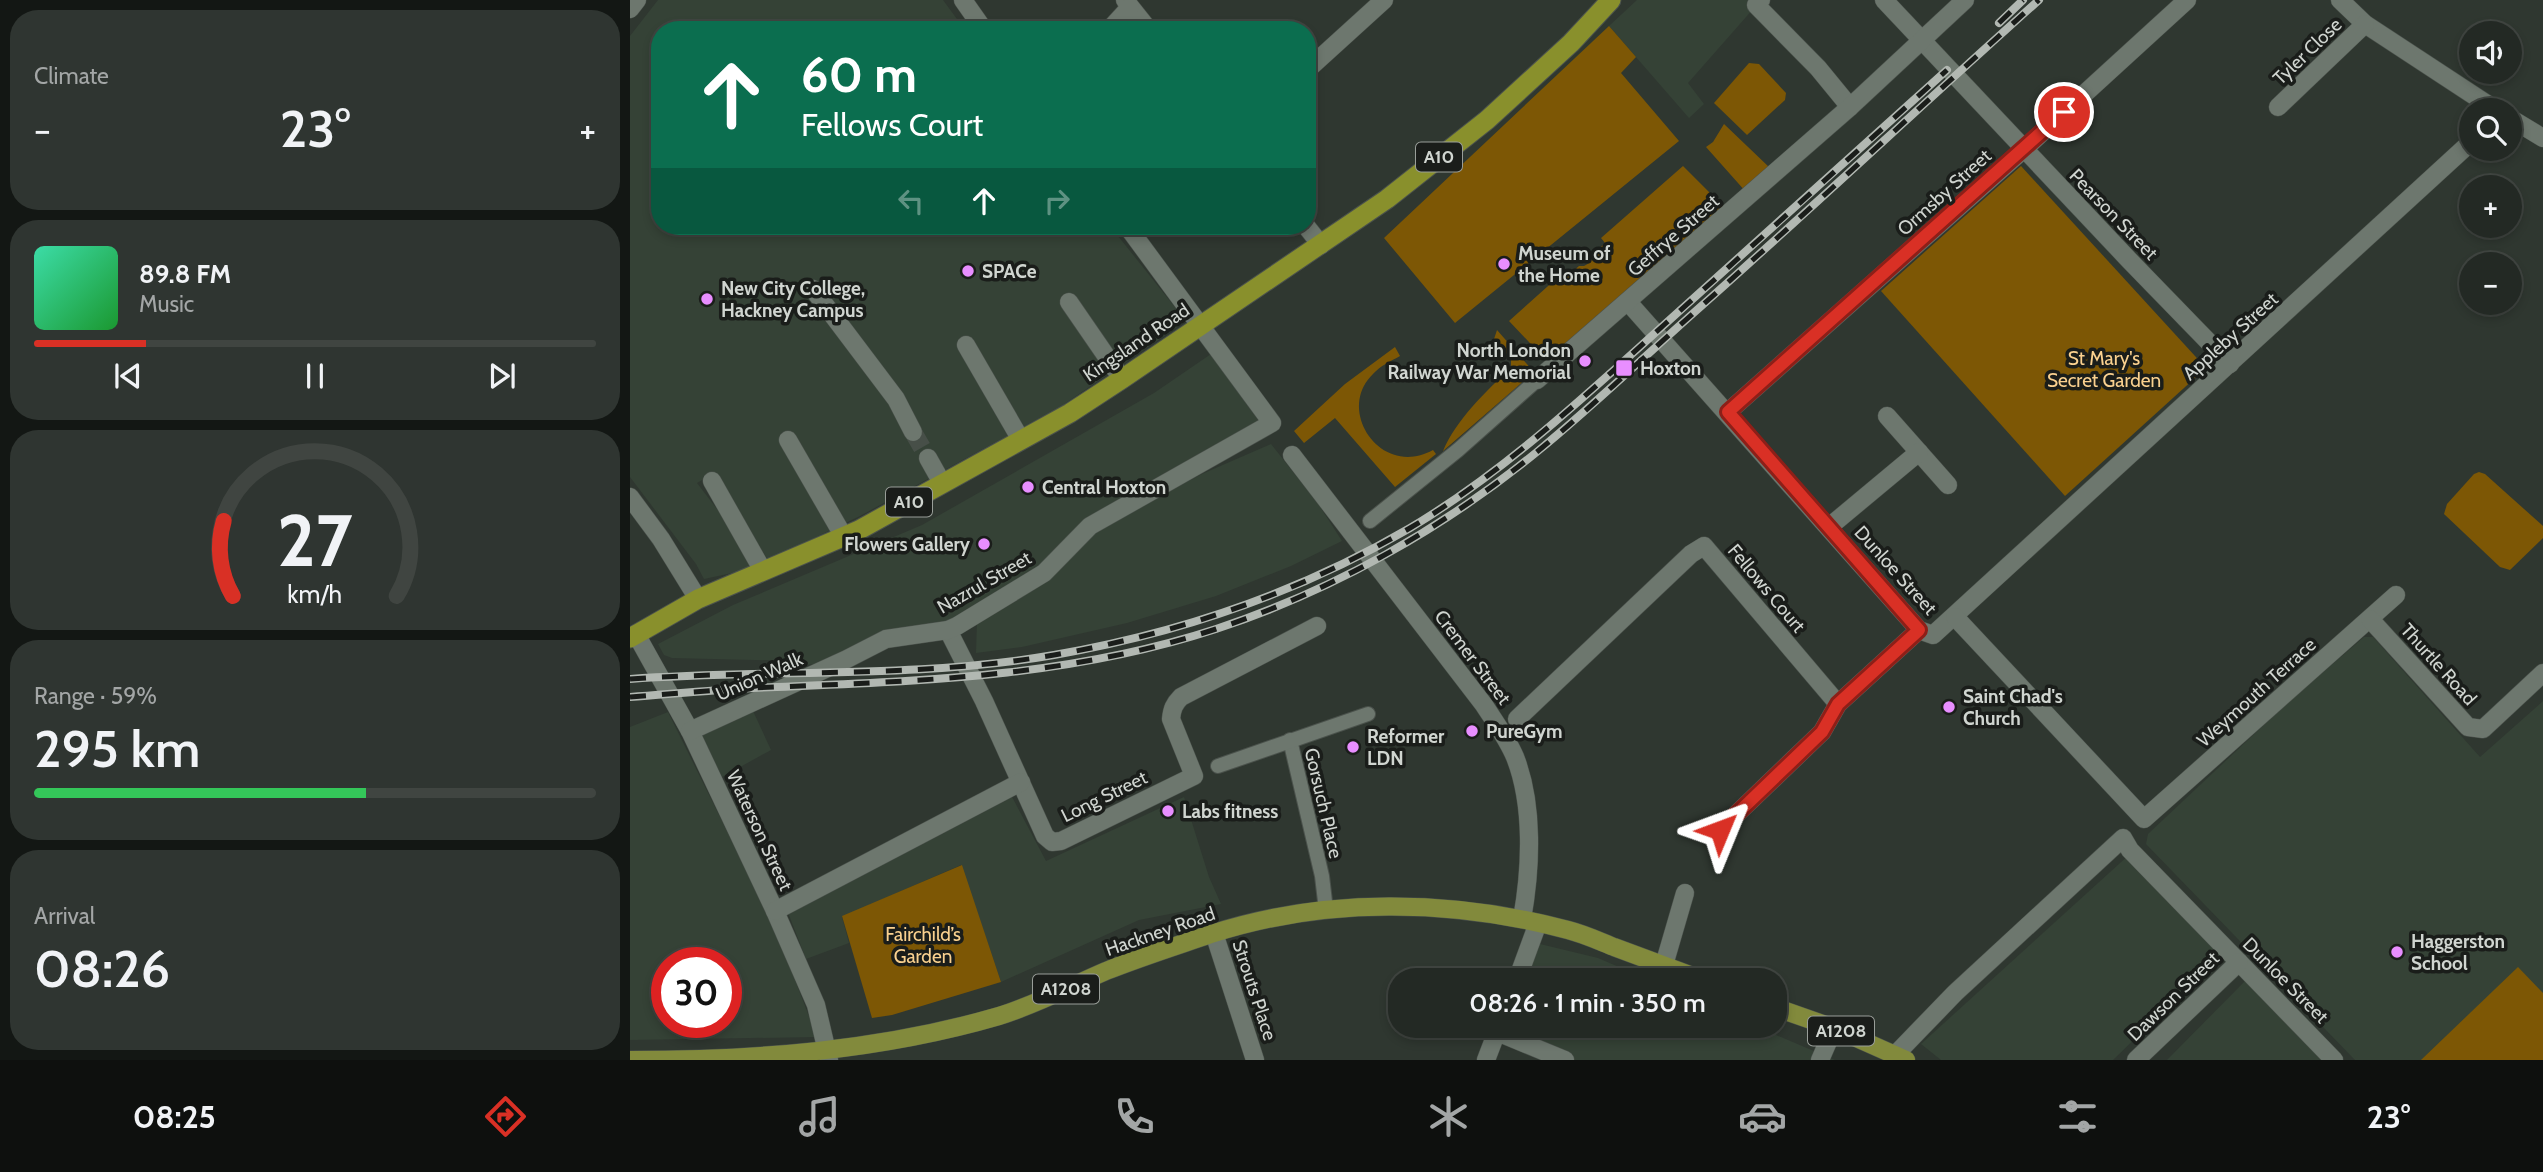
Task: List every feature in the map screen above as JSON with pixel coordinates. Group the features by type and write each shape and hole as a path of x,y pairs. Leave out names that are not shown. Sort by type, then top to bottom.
{"highway":[{"name":"Kingsland Road","path":"633,636 698,599 844,537 1070,413 1387,199 1487,120 1571,43 1611,0"}],"main road":[{"name":"Hackney Road","path":"630,1060 828,1055 1000,1015 1138,959 1214,933 1275,918 1326,910 1382,907 1475,910 1571,930 1672,968"},
{"name":"A1208","path":"1787,1012 1834,1028 1901,1057"}],"street":[{"path":"630,9 637,0"},
{"path":"963,0 978,21"},
{"path":"1316,62 1384,0"},
{"path":"1761,0 1756,5 1818,68 1850,107"},
{"name":"Pearson Street","path":"1884,0 2230,364"},
{"name":"Geffrye Street","path":"1370,521 1458,450 1628,302 1850,107 1965,0"},
{"name":"Ormsby Street","path":"1728,412 2187,0"},
{"path":"2340,0 2365,24 2478,98"},
{"path":"1115,21 1127,4 1141,21"},
{"name":"Tyler Close","path":"2278,107 2365,24"},
{"path":"2522,125 2543,138"},
{"name":"Appleby Street","path":"1955,617 2459,153"},
{"path":"1134,235 1200,327"},
{"path":"1313,235 1321,245"},
{"path":"813,289 896,399 913,432"},
{"path":"1069,302 1122,379"},
{"name":"Dunloe Street","path":"1628,302 1919,630 1933,635 1955,617 2144,819"},
{"name":"Nazrul Street","path":"845,660 886,639 948,630 1044,573 1090,526 1272,423 1200,327"},
{"path":"966,345 1021,440"},
{"path":"1887,416 1948,485"},
{"path":"788,440 844,537"},
{"path":"1829,527 1919,452"},
{"name":"Cremer Street","path":"1293,455 1484,705 1507,740 1516,760 1525,795 1529,851 1527,886 1530,921 1520,968"},
{"path":"928,458 942,483"},
{"path":"712,481 763,571"},
{"path":"630,497 661,539 698,599"},
{"name":"Fellows Court","path":"1517,719 1691,554 1704,546 1838,704"},
{"name":"Weymouth Terrace","path":"2144,819 2396,595"},
{"name":"Thurtle Road","path":"2370,619 2468,727 2483,729 2543,673"},
{"name":"Long Street","path":"1021,782 1045,836 1052,842 1061,841 1195,776 1171,719 1175,703 1181,697 1317,626"},
{"path":"775,911 1021,782 948,630"},
{"path":"1720,830 1822,732 1838,704 1919,630"},
{"name":"Waterson Street","path":"633,636 690,730 775,911 816,1005 828,1055"},
{"name":"Union Walk","path":"690,730 845,660"},
{"path":"1290,740 1368,714"},
{"name":"Gorsuch Place","path":"1218,766 1290,740 1322,876 1326,910"},
{"name":"Dunloe Street","path":"1901,1057 1955,993 2123,838 2130,850 2301,1023 2334,1060"},
{"path":"1664,965 1685,893"},
{"name":"Strouts Place","path":"1214,933 1255,1060"},
{"name":"Dawson Street","path":"2136,1060 2239,962"},
{"path":"1820,1060 1834,1028"},
{"path":"1486,1060 1495,1038"},
{"path":"1518,1038 1566,1060"}],"shaded area":[{"path":"658,0 943,0 958,21 651,21 651,235 1117,235 1186,321 1060,407 860,516 768,560 714,473 697,483 743,543 751,569 704,579 696,564 630,477 630,36"},
{"path":"1637,0 1761,0 1688,83 1704,104 1689,118 1609,26"},
{"path":"1211,354 1260,423 1087,529 1020,580 955,620 824,664 672,658 664,655 658,644 733,605 922,525 1154,393"},
{"path":"1271,444 1317,502 1342,541 1291,566 1216,596 1127,623 1022,647 976,653 977,621 1034,584 1105,525 1202,474"},
{"name":"Haggerston School","path":"2364,637 2373,637 2480,757 2543,701 2543,1060 2355,1060 2146,844 2148,834 2284,706"},
{"path":"753,711 771,750 722,777 701,735"},
{"path":"668,712 775,928 817,1037 630,1040 630,727"},
{"path":"1011,795 1046,861 1184,797 1209,877 1221,904 1139,920 1001,982 961,865 842,917 849,943 806,959 787,910"},
{"path":"2130,854 2223,953 2113,1060 1941,1060 1921,1044"},
{"path":"1540,944 1598,958 1621,968 1531,968"},
{"path":"2246,980 2322,1060 2167,1060"},
{"path":"1503,1038 1783,1038 1835,1060 1547,1060 1501,1043"}],"green space":[{"path":"1609,26 1636,57 1621,73 1679,141 1455,323 1384,238"},
{"path":"1749,63 1759,64 1786,93 1785,100 1747,135 1714,103"},
{"path":"1724,124 1770,168 1746,192 1706,147 1713,142"},
{"path":"1683,166 1726,209 1547,361 1509,321 1566,270 1570,274 1579,266 1591,262 1594,254 1605,243 1601,238"},
{"name":"St Mary's Secret Garden","path":"2021,166 2206,368 2065,496 1881,291"},
{"path":"1497,330 1534,372 1443,451 1464,417 1511,368 1511,360 1506,353 1493,352"},
{"path":"1395,347 1400,356 1376,371 1363,389 1359,405 1362,422 1369,436 1381,448 1396,455 1414,457 1433,450 1436,454 1395,487 1335,418 1304,443 1294,431 1345,384"},
{"path":"2474,474 2485,474 2543,526 2543,538 2510,570 2500,567 2444,514 2447,504"},
{"name":"Fairchild’s Garden","path":"962,865 1001,982 892,1015 872,1018 842,916"},
{"path":"2518,967 2543,993 2543,1060 2421,1060"}],"tunnel":[{"path":"913,432 928,458"}],"railway":[{"path":"1999,23 2023,0"},
{"path":"630,697 987,675 1044,668 1159,646 1216,629 1259,614 1344,576 1385,555 1464,506 1538,451 1619,381 2039,0"},
{"path":"630,679 895,671 1001,663 1054,655 1193,622 1238,608 1325,572 1410,528 1511,458 1604,379 1947,70"}],"place":[{"name":"Museum of the Home","path":"1504,264"},
{"name":"SPACe","path":"968,271"},
{"name":"New City College, Hackney Campus","path":"707,299"},
{"name":"North London Railway War Memorial","path":"1585,361"},
{"name":"Hoxton","path":"1624,368"},
{"name":"Central Hoxton","path":"1028,487"},
{"name":"Flowers Gallery","path":"984,544"},
{"name":"Saint Chad's Church","path":"1949,707"},
{"name":"PureGym","path":"1472,731"},
{"name":"Reformer LDN","path":"1353,747"},
{"name":"Labs fitness","path":"1168,811"},
{"name":"Haggerston School","path":"2397,952"}],"route":[{"path":"1720,830 1822,732 1838,704 1919,630 1728,412 2064,112"}]}
